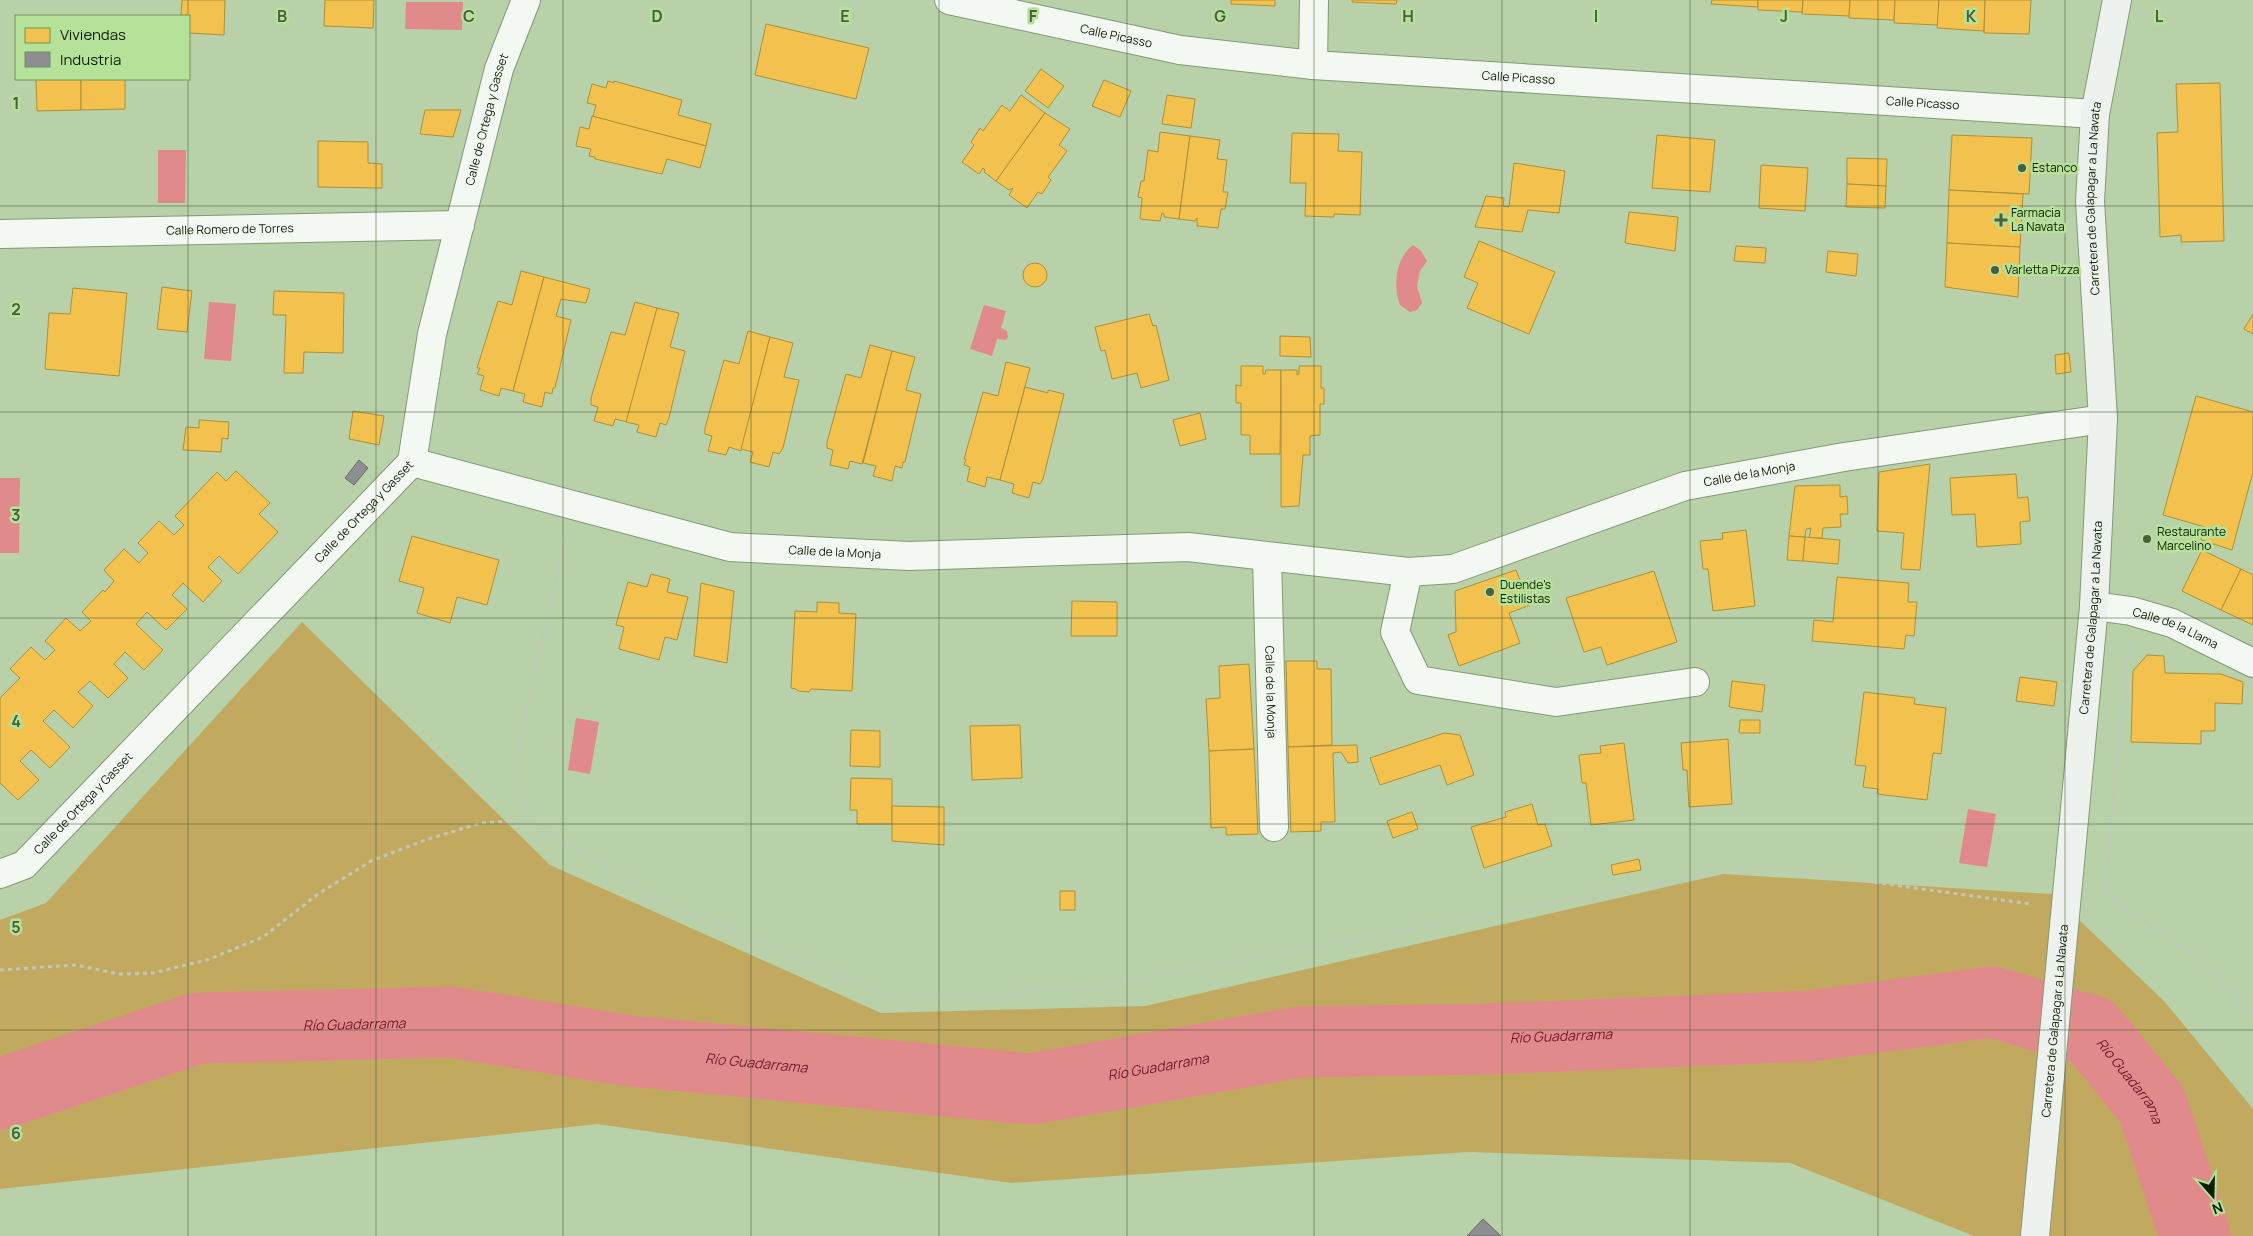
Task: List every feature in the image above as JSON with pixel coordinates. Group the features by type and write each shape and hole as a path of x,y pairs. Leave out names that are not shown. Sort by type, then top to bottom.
{"main road":[{"name":"Carretera de Galapagar a La Navata","path":"2035,1236 2094,606 2103,419 2090,201 2095,114 2117,0"}],"street":[{"name":"Calle de Ortega y Gasset","path":"0,874 24,865 412,462 432,334 499,69 526,0"},
{"name":"Calle Picasso","path":"949,0 1180,50 1313,65 2095,114"},
{"path":"1313,65 1314,0"},
{"name":"Calle Romero de Torres","path":"0,234 460,225"},
{"name":"Calle de la Monja","path":"412,462 573,507 730,547 909,556 1188,547 1408,572 1453,569 1685,486 1844,456 2103,419"},
{"name":"Calle de la Monja","path":"1267,556 1274,828"},
{"path":"1408,572 1395,632 1418,680 1556,702 1695,682"},
{"name":"Calle de la Llama","path":"2094,606 2131,611 2172,623 2253,663"}],"path":[{"path":"531,820 512,767 573,507"},
{"path":"2131,611 2105,893 2210,968 2253,1012"},
{"path":"0,970 76,964 119,974 153,973 207,960 263,937 318,894 372,861 425,840 481,823 531,820 660,901 895,998 1084,988 1756,866 2034,904"},
{"path":"2072,841 2110,844"}],"shaded area":[{"path":"406,2 463,2 462,30 405,29"},
{"path":"158,150 186,150 185,203 158,203"},
{"path":"1413,245 1421,251 1427,261 1420,271 1417,286 1422,303 1417,310 1410,312 1400,305 1396,281 1402,258"},
{"path":"209,302 236,304 231,361 204,359"},
{"path":"984,305 1006,311 1001,328 1007,331 1008,337 1005,340 997,339 992,356 970,349"},
{"path":"0,478 20,478 19,553 0,553"},
{"path":"302,622 550,865 881,1013 1145,1006 1723,874 2052,894 2165,1002 2253,1109 2253,1236 1974,1236 1790,1163 1468,1152 1011,1183 597,1124 0,1189 0,920 46,903"},
{"path":"576,718 599,722 590,774 568,770"},
{"path":"1968,809 1996,814 1987,867 1959,863"}],"building: Viviendas":[{"path":"182,0 225,0 224,35 190,33 190,15 181,15"},
{"path":"325,0 374,0 373,28 324,26"},
{"path":"1231,0 1275,0 1275,6 1231,4"},
{"path":"1352,0 1397,1 1396,4 1352,2"},
{"path":"1712,0 1758,0 1758,7 1711,4"},
{"path":"1758,0 1803,0 1802,12 1758,10"},
{"path":"1803,0 1850,0 1849,16 1802,14"},
{"path":"1850,0 1895,0 1894,20 1849,18"},
{"path":"1895,0 1939,0 1938,25 1894,23"},
{"path":"1939,0 1985,0 1984,31 1937,28"},
{"path":"1985,0 2031,0 2029,34 1984,33"},
{"path":"766,24 869,48 856,99 755,75"},
{"path":"1041,69 1064,86 1048,108 1025,91"},
{"path":"36,80 81,80 81,110 37,111"},
{"path":"81,80 125,80 125,109 81,110"},
{"path":"1104,80 1131,91 1120,117 1092,106"},
{"path":"608,81 682,100 678,115 711,124 706,146 593,117 596,105 587,103 592,84 606,88"},
{"path":"2220,83 2224,241 2181,242 2181,235 2160,237 2157,133 2178,132 2176,84"},
{"path":"1021,95 1045,113 996,181 984,172 983,168 979,174 962,162 974,145 971,142 980,128 983,131 1002,105 1010,111"},
{"path":"1167,95 1195,99 1191,128 1162,124"},
{"path":"425,110 461,110 453,137 420,134"},
{"path":"1045,113 1070,129 1059,145 1067,151 1048,177 1051,180 1042,194 1038,192 1027,208 1009,195 1013,188 1009,190 996,181"},
{"path":"592,116 706,146 700,168 667,159 662,174 595,159 595,157 589,156 591,149 576,146 580,127 589,129"},
{"path":"1160,132 1190,136 1179,219 1164,217 1162,213 1160,221 1140,219 1142,198 1138,197 1141,181 1144,181 1148,150 1158,152"},
{"path":"1292,133 1339,134 1338,151 1362,152 1360,215 1334,214 1334,217 1305,216 1306,183 1290,183"},
{"path":"1657,135 1715,140 1710,192 1652,188"},
{"path":"1952,135 2032,138 2029,194 1949,190"},
{"path":"1190,136 1220,140 1217,159 1227,160 1223,192 1228,192 1225,209 1221,209 1218,228 1197,226 1197,218 1195,221 1179,219"},
{"path":"318,141 368,142 368,163 382,164 382,188 318,187"},
{"path":"1847,158 1887,159 1886,186 1847,184"},
{"path":"1514,163 1565,171 1559,213 1528,210 1522,232 1475,227 1486,196 1504,198 1503,206 1509,207"},
{"path":"1761,165 1808,168 1805,211 1759,208"},
{"path":"1847,184 1886,186 1885,208 1846,207"},
{"path":"1949,190 2023,194 2020,247 1947,243"},
{"path":"1629,212 1678,217 1675,251 1625,243"},
{"path":"1479,241 1555,272 1529,334 1467,308 1478,283 1464,277"},
{"path":"1947,243 2020,247 2018,297 1945,287"},
{"path":"1736,246 1766,248 1765,263 1734,261"},
{"path":"1828,251 1858,254 1856,276 1826,272"},
{"path":"1035,263 1040,264 1046,270 1046,280 1040,286 1035,287 1030,286 1024,280 1023,275 1024,270 1030,264"},
{"path":"521,271 544,277 513,391 501,388 499,396 480,390 484,376 477,374 480,368 477,368 498,301 512,305"},
{"path":"544,277 590,289 586,303 561,299 556,316 571,320 555,388 553,388 552,394 545,392 542,407 523,402 525,394 513,391"},
{"path":"162,287 192,291 187,332 157,329"},
{"path":"73,288 127,293 119,376 45,369 49,313 70,314"},
{"path":"274,291 344,293 343,353 304,352 303,373 284,373 286,315 273,315"},
{"path":"635,302 657,308 627,422 615,419 613,426 594,421 598,407 591,405 591,398 611,332 625,335"},
{"path":"657,308 679,313 670,347 685,351 669,418 666,425 660,423 656,437 637,432 639,425 626,422"},
{"path":"1149,314 1153,326 1156,325 1169,380 1141,388 1137,373 1112,379 1105,350 1101,351 1095,327"},
{"path":"2253,314 2253,334 2244,329"},
{"path":"748,331 770,337 741,451 729,447 726,455 708,451 712,436 705,434 705,428 724,360 739,364"},
{"path":"1280,336 1310,337 1311,357 1280,356"},
{"path":"770,337 793,343 784,377 799,380 783,448 779,454 773,452 769,467 750,462 753,452 741,449"},
{"path":"870,345 892,351 862,464 850,461 848,469 830,465 833,450 827,448 827,442 846,374 861,378"},
{"path":"892,351 915,357 906,390 921,394 905,462 903,462 902,468 895,466 892,481 873,476 876,466 863,463"},
{"path":"2069,353 2071,372 2056,374 2055,355"},
{"path":"1006,362 1030,368 1000,480 987,477 985,487 967,481 970,467 964,465 966,459 964,459 983,392 998,396"},
{"path":"1241,366 1263,366 1263,374 1265,374 1266,370 1281,370 1280,454 1250,454 1250,435 1241,435 1241,403 1236,403 1236,385 1241,386"},
{"path":"1299,366 1321,366 1321,388 1324,388 1324,404 1320,404 1320,435 1310,436 1310,455 1303,455 1299,506 1281,507 1281,370 1297,370 1297,375 1299,374"},
{"path":"1025,387 1048,393 1048,390 1064,394 1043,479 1040,484 1033,482 1029,498 1012,493 1014,484 1000,480"},
{"path":"2196,396 2253,412 2253,472 2232,550 2201,540 2205,527 2163,515"},
{"path":"353,411 384,416 379,445 349,439"},
{"path":"1200,413 1206,439 1180,446 1173,420"},
{"path":"199,420 229,422 228,439 222,438 221,452 183,450 186,427 199,428"},
{"path":"1930,464 1920,570 1901,569 1904,533 1877,531 1879,472"},
{"path":"236,471 270,503 259,514 278,532 238,574 219,556 208,567 222,581 203,602 183,583 172,595 187,609 166,630 147,612 136,624 163,650 144,670 125,652 114,664 128,678 108,698 90,681 78,692 93,706 73,728 54,710 43,721 70,747 50,768 31,750 20,761 39,780 18,800 0,783 0,698 20,678 10,669 31,647 45,660 55,650 45,641 66,618 80,631 91,621 82,612 103,590 105,592 114,581 104,570 124,549 139,563 148,553 138,543 159,521 174,535 184,525 175,516 217,472 226,481"},
{"path":"2016,474 2018,498 2028,497 2030,521 2020,522 2021,544 1977,547 1975,514 1952,515 1950,478"},
{"path":"1840,485 1840,497 1847,496 1848,514 1840,514 1841,527 1823,528 1822,538 1809,538 1811,528 1806,529 1805,537 1789,536 1795,486"},
{"path":"1746,530 1755,606 1713,611 1708,569 1703,569 1700,541 1723,539 1722,533"},
{"path":"412,536 499,560 487,605 457,597 450,623 417,613 424,588 399,581"},
{"path":"1789,536 1805,537 1803,561 1787,560"},
{"path":"1805,537 1840,540 1838,564 1803,561"},
{"path":"2202,550 2241,569 2221,610 2182,591"},
{"path":"2241,569 2253,575 2253,625 2221,610"},
{"path":"1516,570 1530,605 1509,613 1520,643 1459,666 1448,635 1456,632 1455,591"},
{"path":"1654,571 1677,642 1607,665 1601,647 1584,652 1566,598"},
{"path":"651,574 670,579 667,592 688,597 677,640 665,637 659,660 619,649 624,627 616,625 628,582 647,587"},
{"path":"1837,577 1909,583 1908,602 1917,602 1914,636 1906,635 1904,649 1812,641 1814,620 1833,622"},
{"path":"701,583 734,591 727,663 694,656"},
{"path":"1072,601 1117,602 1117,636 1071,636"},
{"path":"817,602 839,603 839,613 856,614 852,691 811,689 809,692 791,688 795,611 817,612"},
{"path":"2147,655 2164,656 2165,673 2221,674 2243,682 2242,704 2215,703 2215,731 2201,731 2201,744 2131,742 2133,671"},
{"path":"1286,661 1317,661 1317,669 1331,669 1332,745 1288,747"},
{"path":"1249,664 1254,749 1209,751 1206,699 1220,698 1219,666"},
{"path":"2020,677 2057,682 2054,706 2016,701"},
{"path":"1732,681 1765,685 1762,712 1729,707"},
{"path":"1864,692 1915,698 1914,704 1946,708 1941,754 1933,753 1927,800 1877,794 1878,789 1863,787 1866,766 1855,765"},
{"path":"1740,720 1760,720 1760,733 1739,733"},
{"path":"1020,725 1022,778 972,780 970,726"},
{"path":"851,730 880,731 880,767 850,766"},
{"path":"1444,733 1460,735 1474,775 1447,785 1440,765 1380,785 1370,758"},
{"path":"1728,739 1732,804 1689,807 1687,770 1683,770 1681,743"},
{"path":"1624,743 1634,820 1591,825 1586,783 1582,783 1579,755 1601,753 1600,746"},
{"path":"1357,745 1358,762 1348,763 1341,752 1333,753 1335,822 1321,822 1321,831 1291,832 1288,747"},
{"path":"1254,749 1258,834 1226,835 1226,827 1211,828 1209,751"},
{"path":"851,778 892,779 892,824 857,824 857,810 850,810"},
{"path":"1532,804 1538,825 1545,824 1552,846 1484,868 1471,827 1506,817 1505,812"},
{"path":"892,806 944,807 944,845 892,841"},
{"path":"1412,812 1418,829 1393,838 1387,821"},
{"path":"1639,859 1641,870 1613,875 1611,865"},
{"path":"1060,891 1075,891 1075,910 1060,910"}],"building: Industria":[{"path":"359,460 368,468 354,485 345,478"},
{"path":"1483,1219 1501,1236 1467,1236"}],"waterway":[{"name":"Río Guadarrama","path":"0,1094 198,1028 451,1022 630,1051 1031,1089 1300,1042 1486,1039 1810,1026 1992,1002 2092,1031 2152,1105 2195,1236"}],"place":[{"name":"Estanco","path":"2022,168"},
{"name":"Farmacia La Navata","path":"2001,220"},
{"name":"Varletta Pizza","path":"1995,270"},
{"name":"Restaurante Marcelino","path":"2147,539"},
{"name":"Duende's Estilistas","path":"1490,592"}]}
